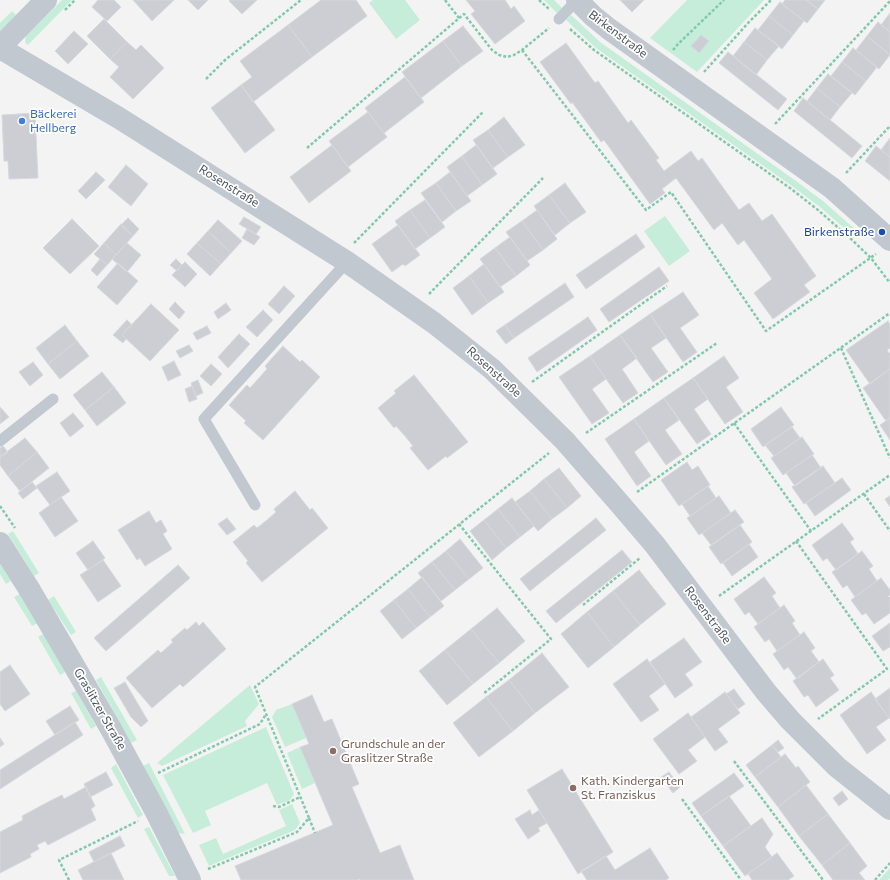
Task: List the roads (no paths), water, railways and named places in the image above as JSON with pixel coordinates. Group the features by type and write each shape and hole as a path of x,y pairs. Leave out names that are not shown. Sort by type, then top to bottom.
{"street":[{"path":"0,47 46,0"},
{"name":"Birkenstraße","path":"577,0 609,29 832,188 885,245"},
{"name":"Rosenstraße","path":"0,47 161,144 343,259 414,309 492,369 567,443 655,545 766,692 837,767 890,809"},
{"name":"Graslitzer Straße","path":"0,543 66,650 115,735 156,812 199,875"}],"lane":[{"path":"560,19 577,0"},
{"path":"255,505 204,419 343,259"},
{"path":"0,441 53,399"}],"place":[{"name":"Bäckerei Hellberg","path":"22,121"},
{"name":"Birkenstraße","path":"882,232"},
{"name":"Grundschule an der Graslitzer Straße","path":"333,751"},
{"name":"Kath. Kindergarten St. Franziskus","path":"573,788"}]}
